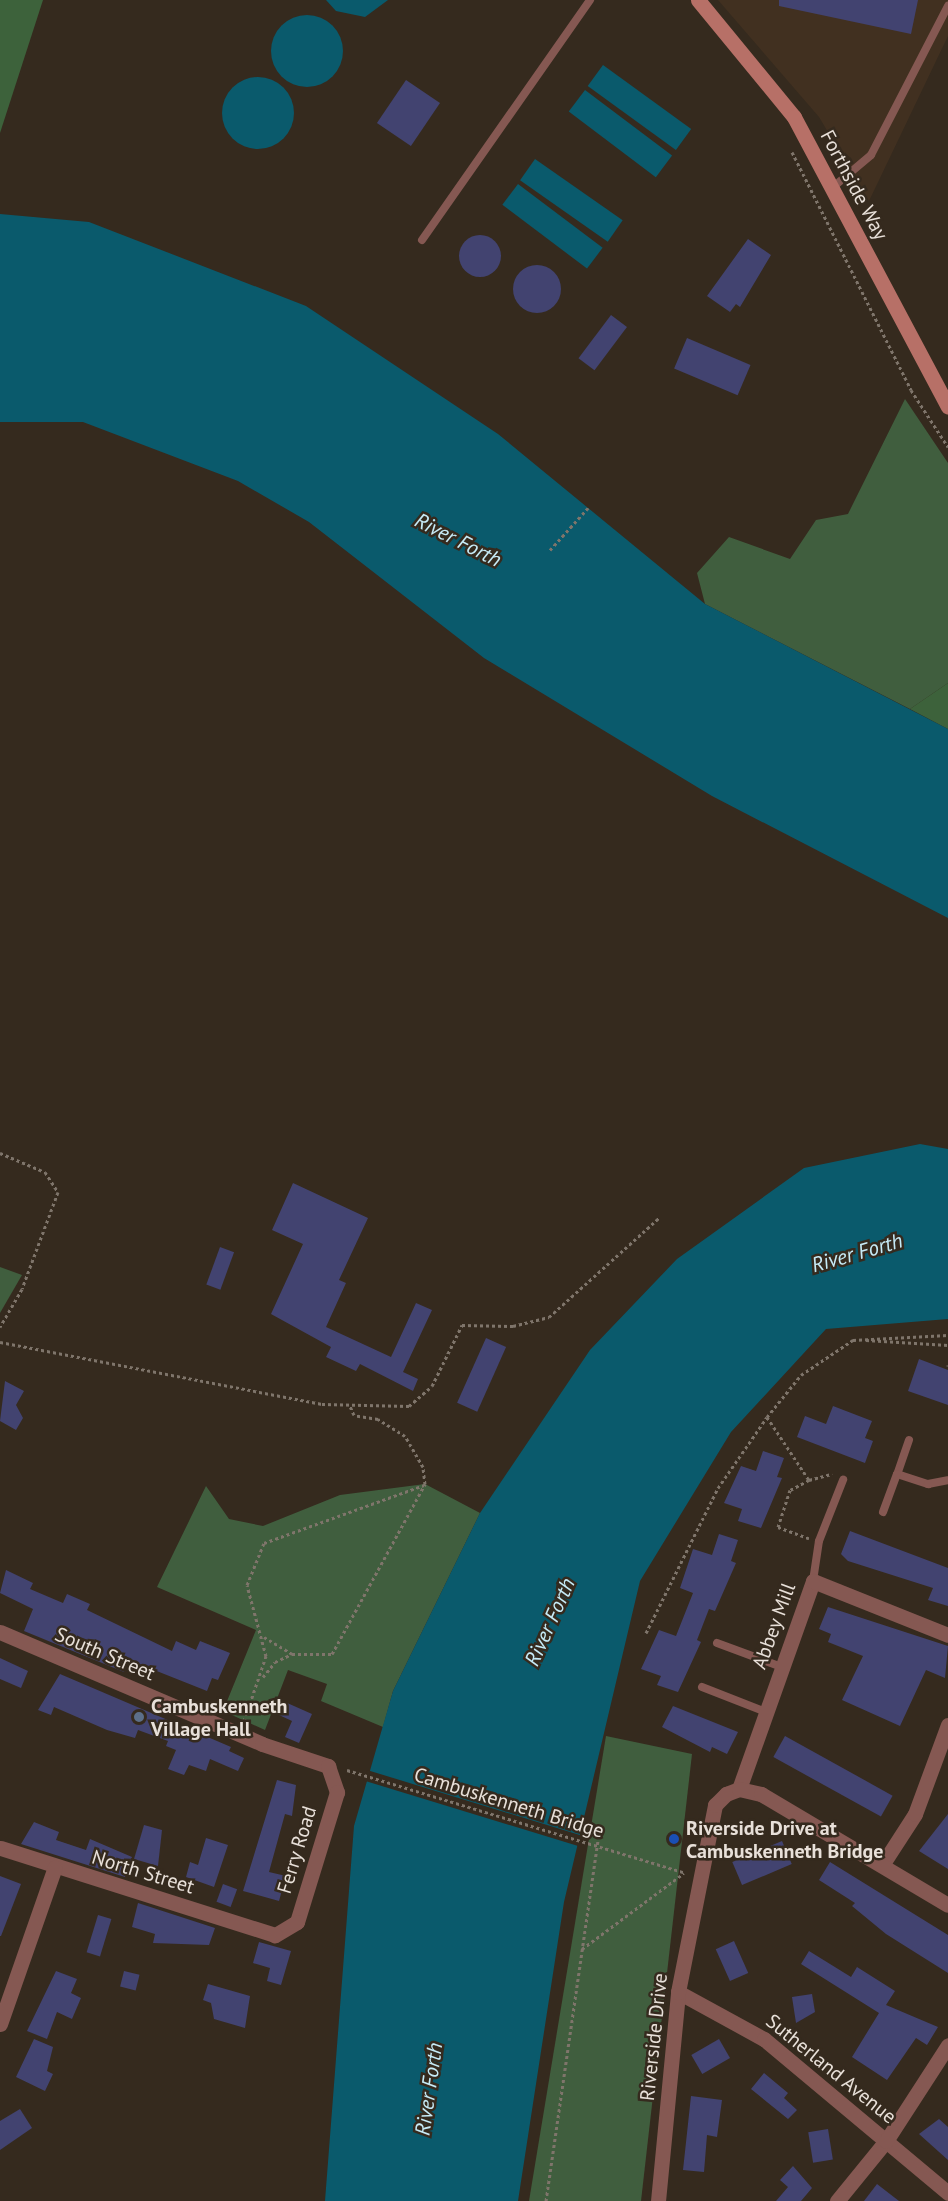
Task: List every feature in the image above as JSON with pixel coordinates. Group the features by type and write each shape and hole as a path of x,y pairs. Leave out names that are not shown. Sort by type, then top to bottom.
{"street":[{"name":"Forthside Way","path":"698,0 794,117 948,407"},
{"name":"Abbey Mill","path":"739,1789 813,1581 948,1635"},
{"name":"South Street","path":"0,1632 239,1734 328,1766"},
{"path":"884,1862 915,1814 948,1725"},
{"name":"Ferry Road","path":"275,1935 297,1922 337,1792 328,1766"},
{"path":"739,1789 762,1794 884,1862 948,1905"},
{"name":"Riverside Drive","path":"658,2201 691,1875 715,1805 739,1789"},
{"name":"North Street","path":"0,1848 54,1867 275,1935"},
{"path":"0,2024 5,1999 54,1867"},
{"name":"Sutherland Avenue","path":"678,1992 764,2039 948,2193"},
{"path":"837,2201 886,2141 948,2045"}],"lane":[{"path":"422,240 590,0"},
{"path":"832,188 871,155 948,6"},
{"path":"883,1512 909,1440"},
{"path":"897,1474 928,1484 948,1480"},
{"path":"813,1581 819,1541 843,1480"},
{"path":"717,1643 782,1667"},
{"path":"702,1686 766,1712"}],"path":[{"path":"790,147 911,390 948,447"},
{"path":"550,550 588,508"},
{"path":"0,1152 45,1172 58,1192 22,1289 0,1327"},
{"path":"0,1342 350,1406 409,1406 432,1386 462,1325 513,1326 549,1317 658,1218"},
{"path":"646,1633 718,1488 767,1417 801,1375 854,1340 948,1335"},
{"path":"854,1340 948,1345"},
{"path":"239,1734 262,1677 275,1662 292,1654 332,1654 426,1484 423,1467 405,1436 378,1419 354,1415 350,1406"},
{"path":"767,1417 809,1480"},
{"path":"819,1541 778,1527 790,1490 830,1473 843,1480"},
{"path":"262,1677 264,1637 247,1585 264,1543 426,1484"},
{"path":"264,1637 292,1654"},
{"name":"Cambuskenneth Bridge","path":"361,1774 691,1875"},
{"path":"546,2201 600,1825"},
{"path":"582,1949 691,1875"}],"shaded area":[{"path":"718,0 948,0 948,36 869,201 819,117"}],"green space":[{"path":"0,0 43,0 0,133"},
{"path":"905,399 948,463 948,683 910,709 705,604 697,573 729,537 790,559 816,520 848,514"},
{"path":"948,683 948,729 910,709"},
{"path":"0,1267 22,1275 0,1313"},
{"path":"425,1484 480,1513 393,1691 383,1727 321,1701 327,1684 288,1670 265,1730 223,1711 256,1630 157,1587 206,1486 229,1519 263,1526 340,1495"},
{"path":"606,1736 692,1754 641,2201 529,2201"}],"water":[{"path":"326,0 388,0 365,17 336,11"},
{"path":"307,15 327,21 337,31 343,51 337,71 327,81 307,87 287,81 277,71 271,51 277,31 287,21"},
{"path":"603,65 691,129 676,150 588,86"},
{"path":"258,77 278,83 288,93 294,113 288,133 278,143 258,149 238,143 228,133 222,113 228,93 238,83"},
{"path":"585,90 672,156 656,177 569,112"},
{"path":"535,159 623,220 608,242 520,180"},
{"path":"518,184 603,248 587,269 502,205"},
{"name":"River Forth","path":"0,214 89,222 306,306 498,434 705,604 948,729 948,918 712,796 484,658 309,522 238,481 83,422 0,422"},
{"name":"River Forth","path":"920,1144 948,1149 948,1319 826,1329 731,1432 640,1581 564,1902 518,2201 325,2201 354,1826 393,1691 480,1513 590,1350 677,1259 804,1168"}],"pier":[{"path":"367,1770 582,1836 579,1846 364,1781"}],"building":[{"path":"779,0 918,0 911,34 779,6"},
{"path":"406,80 440,103 411,146 377,123"},
{"path":"480,235 495,241 501,256 495,271 480,277 465,271 459,256 465,241"},
{"path":"748,239 771,255 740,307 736,304 730,312 707,296"},
{"path":"532,265 542,265 557,275 561,289 560,298 551,309 542,313 532,313 517,303 513,294 513,284 523,269"},
{"path":"611,315 627,327 594,370 579,358"},
{"path":"687,338 751,365 738,395 674,368"},
{"path":"293,1183 368,1218 339,1280 346,1283 326,1327 391,1357 416,1303 432,1310 403,1372 418,1379 413,1391 360,1364 356,1371 326,1357 331,1347 271,1314 303,1244 272,1230"},
{"path":"220,1247 234,1252 220,1290 206,1285"},
{"path":"486,1338 506,1347 477,1412 457,1403"},
{"path":"919,1359 948,1370 948,1405 908,1391"},
{"path":"5,1381 24,1391 16,1405 23,1418 16,1430 0,1421"},
{"path":"833,1406 872,1421 865,1438 873,1441 865,1463 797,1437 805,1416 826,1424"},
{"path":"763,1451 784,1458 777,1477 782,1478 761,1528 738,1521 742,1509 724,1503 741,1466 756,1471"},
{"path":"850,1531 948,1568 948,1606 928,1600 933,1588 848,1561 841,1554"},
{"path":"719,1534 738,1540 731,1561 736,1563 715,1611 709,1609 697,1640 701,1642 678,1692 657,1685 661,1676 641,1669 659,1630 676,1636 693,1593 680,1588 693,1549 712,1555"},
{"path":"6,1570 33,1583 30,1589 63,1603 67,1594 90,1604 87,1610 172,1651 176,1641 196,1650 200,1641 230,1653 218,1680 212,1678 207,1691 129,1660 124,1672 24,1631 33,1609 0,1593"},
{"path":"828,1607 948,1646 945,1678 926,1670 900,1726 842,1700 863,1656 828,1642 831,1634 819,1629"},
{"path":"0,1658 28,1671 21,1688 0,1679"},
{"path":"60,1674 231,1747 229,1751 244,1758 238,1771 210,1759 206,1771 189,1765 184,1775 168,1769 176,1750 166,1746 168,1741 138,1730 135,1738 107,1730 54,1707 51,1715 38,1710"},
{"path":"285,1702 312,1714 299,1743 285,1737 292,1721 279,1715"},
{"path":"673,1706 738,1732 727,1754 712,1747 710,1752 662,1727"},
{"path":"785,1736 893,1796 881,1817 773,1757"},
{"path":"277,1780 296,1785 292,1816 285,1814 269,1872 286,1876 279,1901 243,1891"},
{"path":"948,1814 948,1869 919,1851"},
{"path":"34,1822 59,1832 56,1840 86,1850 90,1839 132,1857 125,1877 21,1844"},
{"path":"144,1825 162,1830 158,1866 134,1859"},
{"path":"206,1838 228,1845 214,1887 186,1877 190,1862 198,1865"},
{"path":"782,1841 792,1864 742,1885 732,1862"},
{"path":"830,1862 948,1935 948,1973 886,1934 852,1906 855,1903 819,1880"},
{"path":"0,1876 21,1884 1,1936 0,1936"},
{"path":"223,1884 237,1889 231,1907 217,1902"},
{"path":"138,1903 215,1928 209,1945 153,1943 155,1934 132,1927"},
{"path":"98,1915 111,1919 100,1956 87,1952"},
{"path":"734,1941 748,1973 730,1981 716,1949"},
{"path":"259,1942 291,1951 281,1985 267,1981 270,1968 253,1963"},
{"path":"809,1951 851,1977 857,1967 895,1991 886,2005 938,2027 927,2045 916,2038 887,2080 852,2057 879,2013 801,1964"},
{"path":"56,1971 77,1979 71,1993 81,1998 72,2019 57,2012 47,2039 27,2031"},
{"path":"124,1971 140,1975 136,1990 120,1987"},
{"path":"208,1984 250,1996 245,2028 214,2019 211,2003 203,2000"},
{"path":"812,1994 815,2012 796,2023 792,1997"},
{"path":"34,2039 53,2047 47,2071 53,2074 45,2091 16,2077"},
{"path":"719,2039 730,2058 702,2074 691,2055"},
{"path":"764,2073 788,2093 784,2098 797,2110 788,2119 751,2089"},
{"path":"691,2096 722,2100 717,2137 707,2135 704,2172 683,2170"},
{"path":"20,2109 32,2128 0,2150 0,2121"},
{"path":"939,2119 948,2127 948,2160 919,2134"},
{"path":"828,2129 833,2160 813,2163 808,2132"},
{"path":"793,2166 812,2188 801,2201 776,2201 788,2187 780,2180"},
{"path":"877,2184 899,2201 864,2201"}],"place":[{"name":"Cambuskenneth Village Hall","path":"139,1717"},
{"name":"Riverside Drive at Cambuskenneth Bridge","path":"674,1839"}]}
